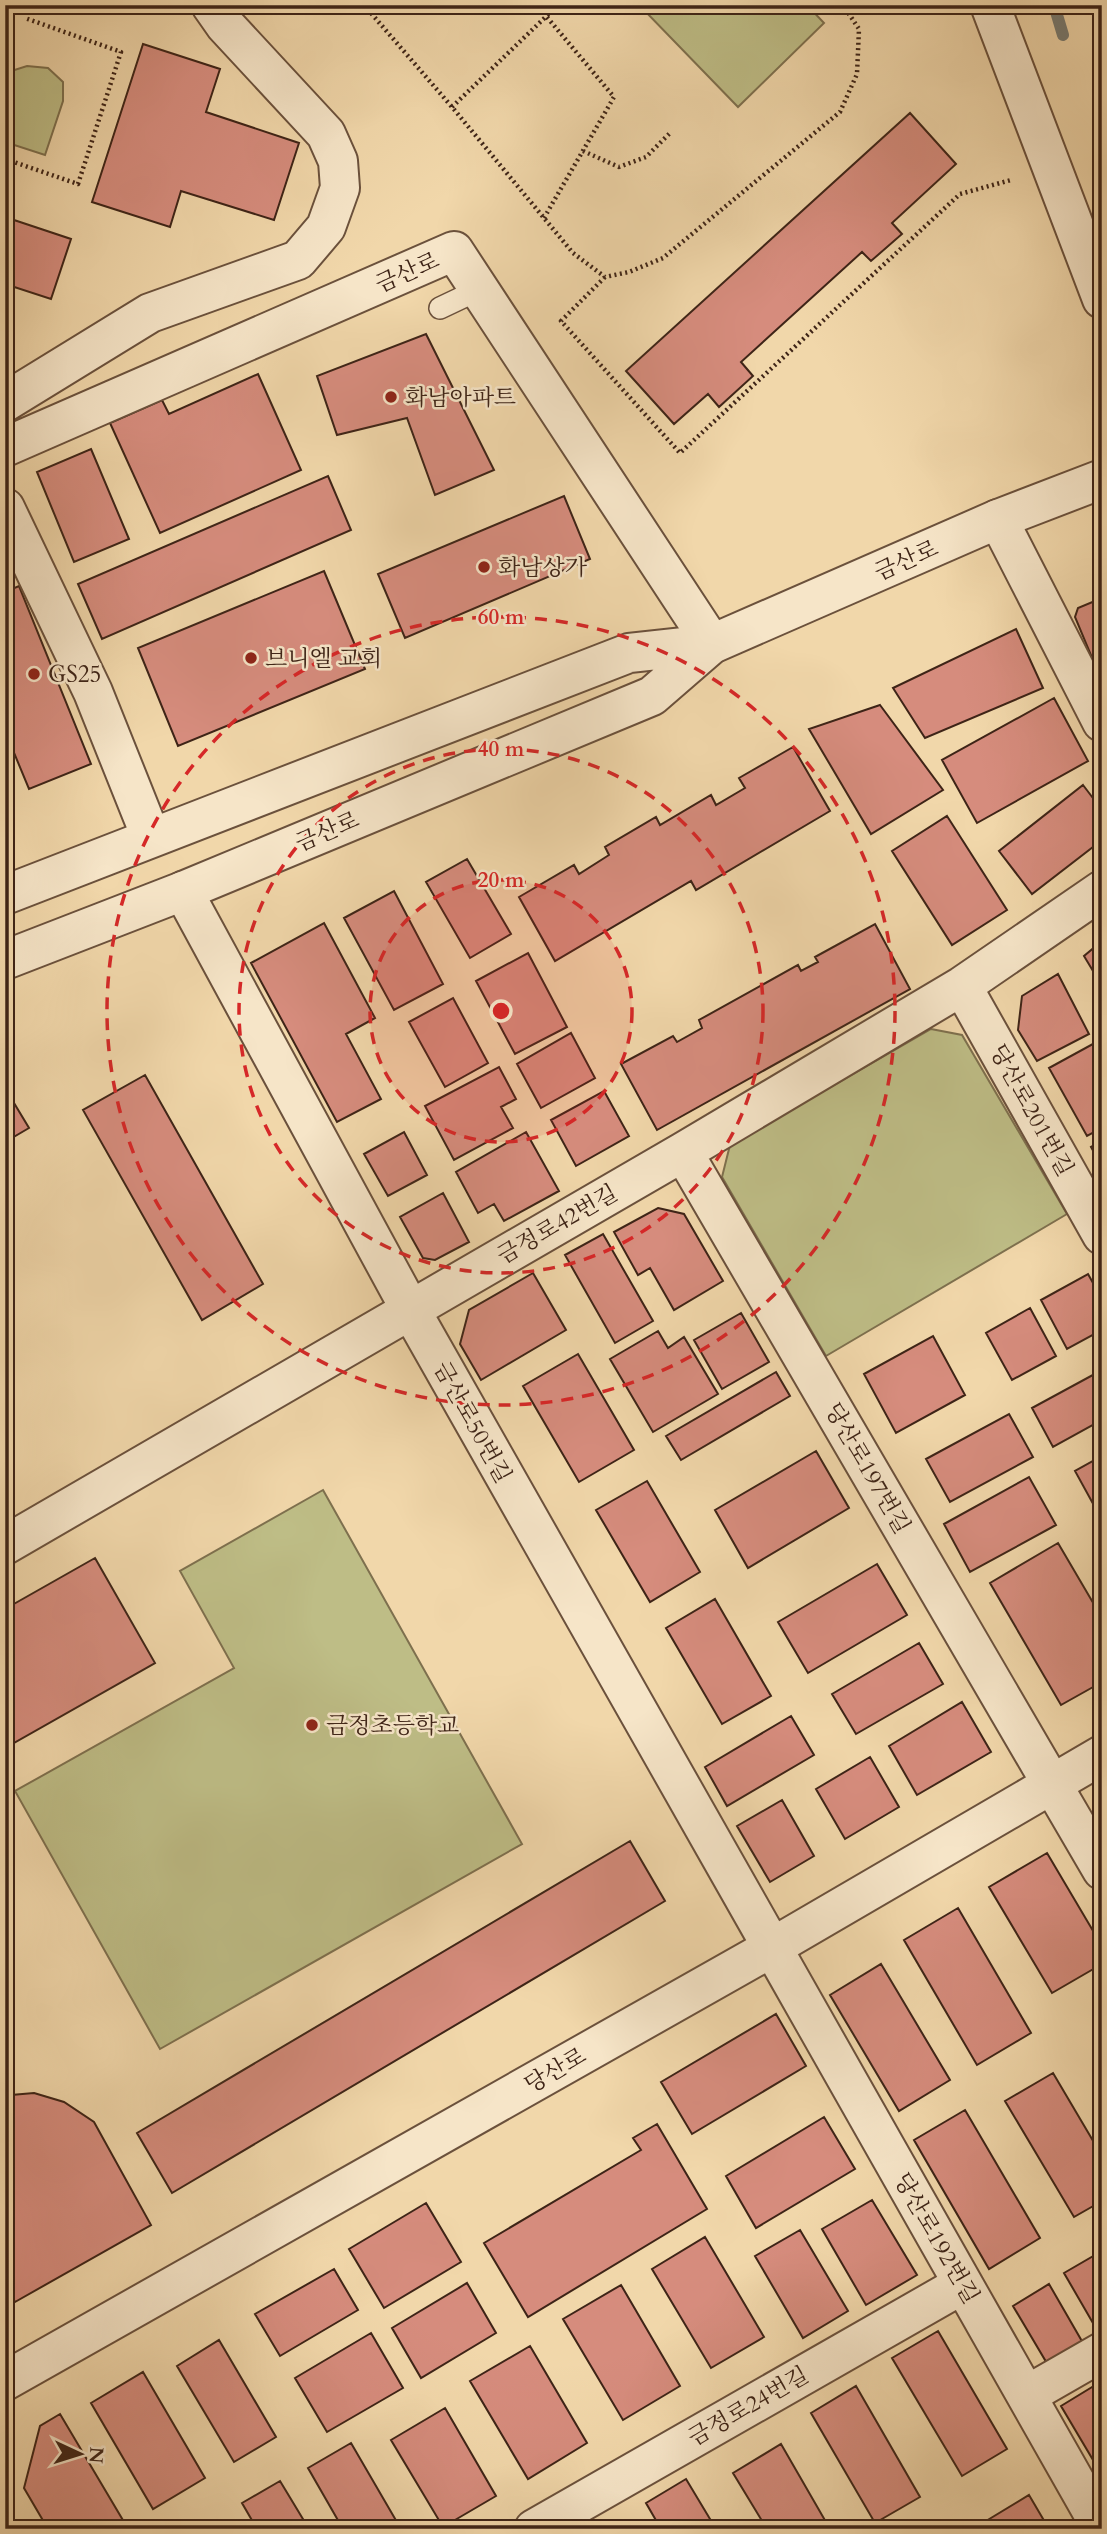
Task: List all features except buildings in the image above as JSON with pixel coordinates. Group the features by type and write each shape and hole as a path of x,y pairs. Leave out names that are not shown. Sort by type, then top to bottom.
{"street":[{"path":"5,402 150,313 298,260 326,227 340,188 338,161 326,134 225,25 211,5"},
{"path":"990,5 1102,299"},
{"name":"금산로","path":"5,447 454,251 712,644"},
{"name":"금산로","path":"5,895 629,653 712,644 999,519 1102,479"},
{"path":"5,508 93,692 152,837"},
{"path":"999,519 1102,722"},
{"name":"금산로","path":"5,960 183,891 652,696 712,644"},
{"name":"금정로42번길","path":"5,1545 683,1152 962,986 1102,890"},
{"name":"금산로50번길","path":"183,891 410,1309 771,1948"},
{"name":"당산로201번길","path":"962,986 1102,1235"},
{"name":"당산로197번길","path":"683,1152 1102,1870"},
{"name":"당산로","path":"5,2381 771,1948 1102,1755"},
{"name":"당산로192번길","path":"771,1948 1102,2529"},
{"name":"금정로24번길","path":"534,2529 963,2284"},
{"path":"1027,2395 1102,2352"}],"lane":[{"path":"440,308 480,289"}],"path":[{"path":"364,5 573,253 605,277"},
{"path":"452,107 558,5"},
{"path":"843,5 859,29 857,74 840,113 663,258 629,272 605,277 561,321 680,453 960,194 1053,169"},
{"path":"544,218 614,97 546,16"},
{"path":"5,159 78,184 121,52 25,18"},
{"path":"583,151 619,167 646,157 670,133"}],"shaded area":[{"path":"645,5 807,5 824,23 738,107 642,8"},
{"path":"27,66 48,68 63,82 63,101 45,155 5,142 5,73"},
{"path":"931,1029 962,1035 1067,1214 826,1356 722,1177 730,1145"},
{"path":"323,1490 522,1844 160,2049 15,1791 234,1668 180,1571"}],"waterway":[{"path":"1054,5 1063,35"}],"place":[{"name":"화남아파트","path":"391,397"},
{"name":"화남상가","path":"484,567"},
{"name":"브니엘 교회","path":"251,658"},
{"name":"GS25","path":"34,674"},
{"name":"금정초등학교","path":"312,1725"}]}
